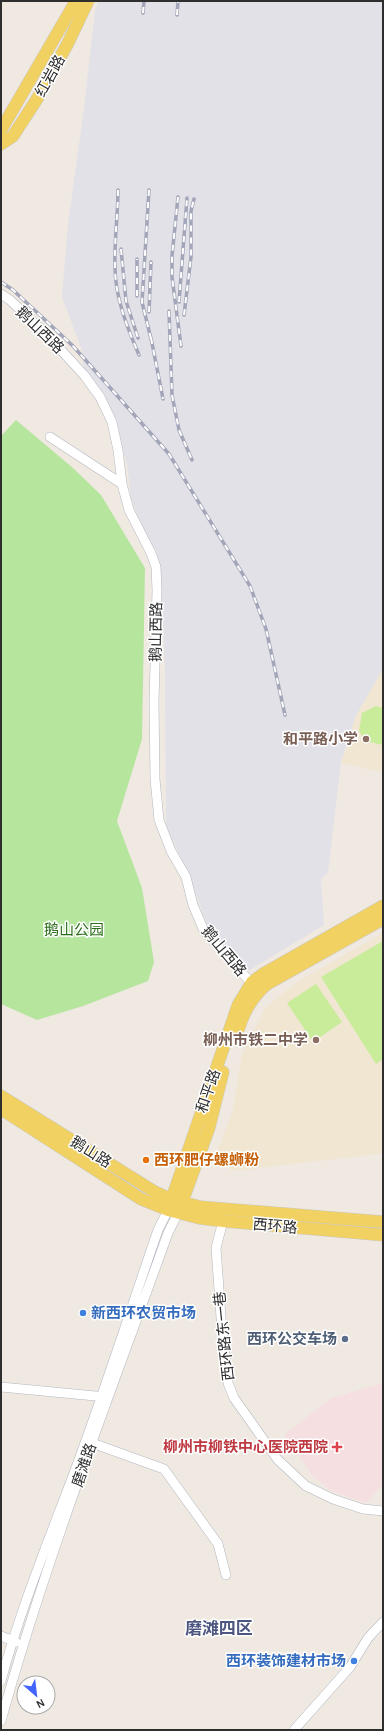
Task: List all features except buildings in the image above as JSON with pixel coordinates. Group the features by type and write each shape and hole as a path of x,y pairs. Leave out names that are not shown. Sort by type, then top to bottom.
{"main road":[{"path":"1,130 76,1"},
{"name":"红岩路","path":"1,144 13,136 37,99 68,43 88,1"},
{"name":"和平路","path":"176,1206 209,1128 216,1107 220,1082 244,1013 255,987 276,966 383,906"},
{"name":"和平路","path":"255,987 267,984 383,919"},
{"name":"鹅山路","path":"1,1096 176,1206"},
{"name":"鹅山路","path":"1,1109 141,1198 176,1206"},
{"name":"西环路","path":"176,1206 199,1218 383,1235"},
{"name":"西环路","path":"176,1206 383,1222"}],"street":[{"name":"鹅山西路","path":"1,294 10,300 48,336 84,375 100,397 112,422 118,450 122,484 129,510 151,553 156,567 154,702 155,779 159,820 172,851 186,877 193,905 204,931 255,987"},
{"path":"50,437 122,484"},
{"name":"磨滩路","path":"1,1681 12,1641 168,1233 176,1206"},
{"name":"西环路东一巷","path":"223,1221 216,1248 222,1338 228,1383 234,1398 278,1460 306,1486 333,1499 363,1509 383,1511"},
{"path":"1,1387 105,1397"},
{"name":"磨滩路","path":"1,1720 22,1645 92,1443 105,1397"},
{"path":"92,1443 164,1469 218,1544 226,1575"},
{"path":"294,1730 350,1667 368,1638 383,1622"},
{"path":"1,1636 22,1645"}],"shaded area":[{"path":"98,1 383,1 383,669 356,716 341,763 328,872 321,880 324,925 248,971 209,930 188,872 166,826 165,671 160,563 156,550 142,528 131,498 127,464 113,415 105,395 84,369 82,350 62,297 68,224 83,116 95,11"},
{"name":"和平路小学","path":"383,669 383,772 341,763 356,716"},
{"name":"柳州市铁二中学","path":"383,933 383,1152 379,1154 231,1171 228,1160 215,1158 233,1110 242,1054 265,1008 297,982"},
{"name":"柳州市柳铁中心医院西院","path":"383,1383 383,1484 366,1503 330,1490 312,1475 284,1435 331,1398"}],"green space":[{"name":"鹅山公园","path":"16,420 73,468 101,495 145,568 142,739 117,821 142,888 154,962 148,981 83,1006 37,1020 1,1004 1,436"},
{"path":"376,706 383,708 383,745 366,741 359,731 362,713"},
{"path":"383,941 383,1059 376,1064 321,977"},
{"path":"316,984 342,1022 313,1042 287,1003"}],"railway":[{"path":"143,13 144,1"},
{"path":"177,15 178,1"},
{"path":"118,190 115,248 117,289 122,312 139,355"},
{"path":"149,190 142,302 152,343"},
{"path":"178,197 172,256 172,277 181,346"},
{"path":"179,302 187,198"},
{"path":"184,315 191,257 191,211 194,199"},
{"path":"121,249 126,301 138,338"},
{"path":"137,259 137,296"},
{"path":"149,312 151,262"},
{"path":"1,282 13,290 73,346 169,454 250,586 266,629 285,715"},
{"path":"169,311 172,395 179,430 192,460"},
{"path":"151,338 163,399"}],"place":[{"name":"和平路小学","path":"366,739"},
{"name":"柳州市铁二中学","path":"316,1040"},
{"name":"西环肥仔螺蛳粉","path":"146,1160"},
{"name":"新西环农贸市场","path":"83,1313"},
{"name":"西环公交车场","path":"345,1339"},
{"name":"柳州市柳铁中心医院西院","path":"337,1447"},
{"name":"西环装饰建材市场","path":"354,1661"}],"district":[{"name":"磨滩四区","path":"219,1628"}]}
